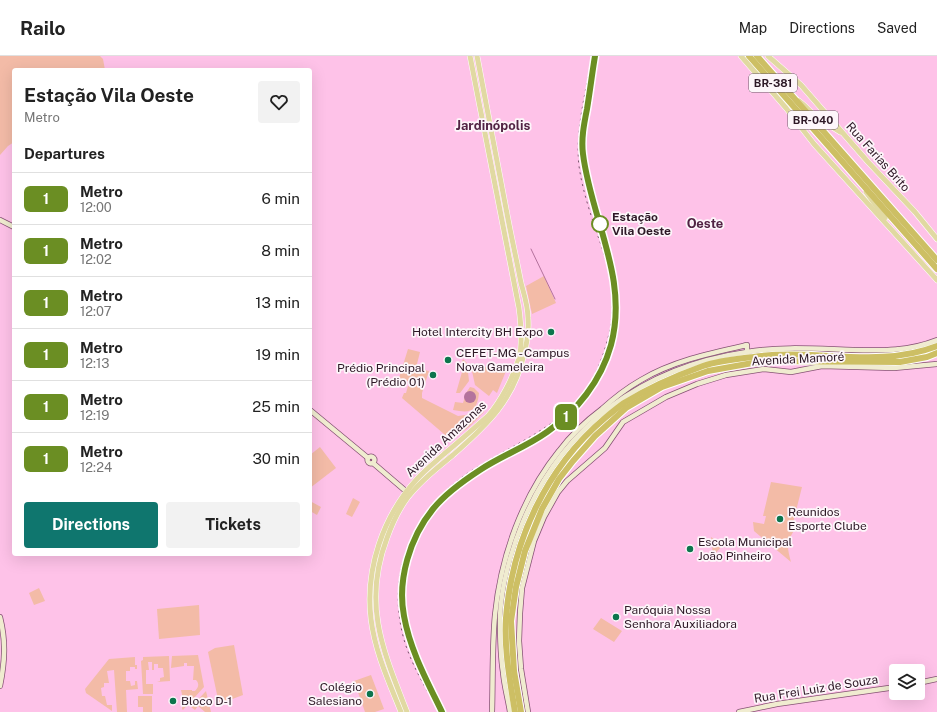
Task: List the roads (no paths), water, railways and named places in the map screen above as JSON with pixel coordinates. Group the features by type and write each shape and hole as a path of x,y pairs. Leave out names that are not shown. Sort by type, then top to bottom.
{"highway":[{"name":"BR-381","path":"749,56 797,110"},
{"name":"BR-040","path":"758,56 864,180 937,269"},
{"name":"BR-040","path":"797,110 864,180 937,260"},
{"path":"516,712 508,671 506,619 510,586 519,547 535,506 567,457 591,431 629,400 660,383 705,366 753,357 774,355 899,356 925,351 937,346"},
{"path":"521,712 514,671 512,621 516,588 525,551 542,509 559,479 595,436 626,408 662,387 708,371 757,362 900,362 927,357 937,353"}],"main road":[{"name":"Avenida Amazonas","path":"407,712 383,648 377,620 375,596 382,551 408,493 418,477 488,416 495,408 519,358 521,336 519,308 470,56"},
{"name":"Avenida Amazonas","path":"401,712 381,661 371,620 370,595 372,572 377,548 397,503 487,425 496,414 510,392 518,374 524,354 528,329 527,307 514,249 477,56"},
{"path":"741,56 819,149 937,280"},
{"name":"Rua Farias Brito","path":"768,56 801,85 915,212 937,239"},
{"path":"794,99 805,106 816,117 846,136"},
{"path":"864,180 867,194 889,225"}],"street":[{"path":"0,220 12,226"},
{"path":"510,712 502,671 500,616 513,546 530,505 548,473 562,453 586,426 620,400 658,378 704,361 747,352 773,349 898,350 923,346 937,340"},
{"path":"492,712 495,615 500,584 509,546 533,489 556,455 584,424 616,396 641,380 665,368 700,357 747,345 747,352"},
{"name":"Avenida Mamoré","path":"528,712 521,669 519,641 522,588 529,558 544,517 558,492 563,485 605,448 623,422 666,397 697,384 726,375 764,368 792,372 832,365 894,368 937,364"},
{"path":"312,412 368,458 368,463 373,463 408,493"},
{"path":"0,616 5,652 4,669 0,686"},
{"path":"925,682 937,680"},
{"name":"Rua Frei Luiz de Souza","path":"739,712 777,704 889,687"}],"waterway":[{"path":"531,249 555,299"}],"railway":[{"path":"439,712 420,679 412,661 405,643 399,617 398,592 402,568 409,544 420,523 435,503 453,485 474,469 536,433 554,421 570,407 585,391 597,370 608,337 611,320 611,285 603,251 583,188 578,153 578,139 582,111 592,56"},
{"path":"445,712 413,642 407,617 405,594 407,572 413,551 422,532 434,514 449,497 484,471 524,449 559,427 580,407 589,396 603,372 609,359 617,328 618,294 616,278 609,246 589,181 586,156 586,127 598,56"}],"metro line":[{"name":"1","path":"442,712 420,666 407,630 404,616 403,581 412,545 420,528 447,494 481,469 546,433 569,415 590,391 601,372 611,345 616,308 616,291 608,252 588,183 583,153 583,135 595,56"}],"place":[{"name":"Estação Vila Oeste","path":"600,224"},
{"name":"Hotel Intercity BH Expo","path":"551,332"},
{"name":"CEFET-MG - Campus Nova Gameleira","path":"448,360"},
{"name":"Prédio Principal (Prédio 01)","path":"433,375"},
{"name":"Reunidos Esporte Clube","path":"780,519"},
{"name":"Escola Municipal João Pinheiro","path":"690,549"},
{"name":"Paróquia Nossa Senhora Auxiliadora","path":"616,617"},
{"name":"Colégio Salesiano","path":"370,694"},
{"name":"Bloco D-1","path":"173,701"}],"district":[{"name":"Jardinópolis","path":"493,125"},
{"name":"Oeste","path":"705,223"}]}
